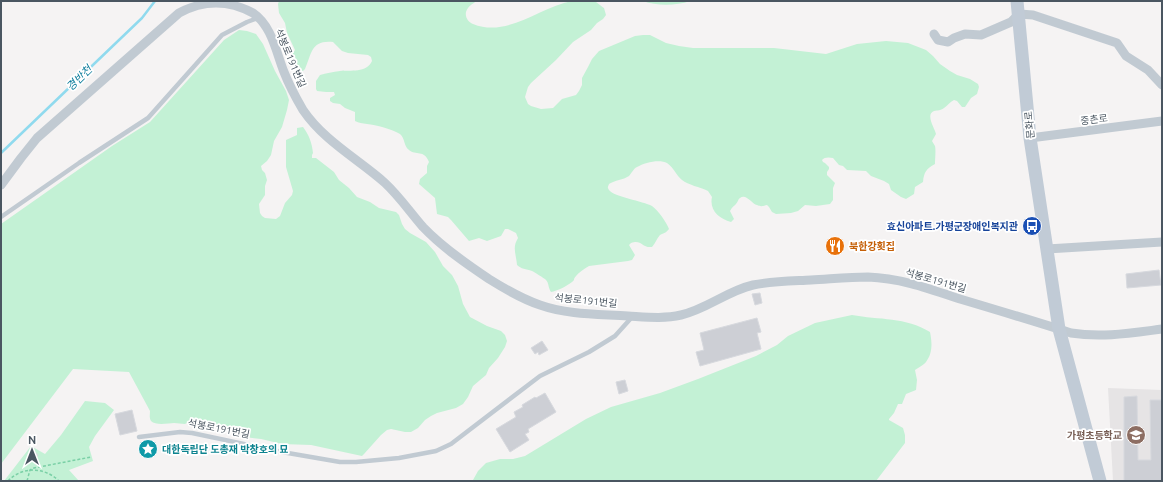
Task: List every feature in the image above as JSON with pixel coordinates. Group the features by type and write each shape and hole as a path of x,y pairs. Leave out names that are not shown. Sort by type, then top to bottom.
{"main road":[{"name":"문화로","path":"1017,1 1030,138 1059,329 1100,481"}],"street":[{"name":"석봉로191번길","path":"1,185 37,138 179,13 192,6 207,2 222,1 238,4 254,13 258,18 272,37 285,74 304,111 334,144 363,165 397,195 423,226 441,244 461,260 518,296 539,305 561,310 592,314 657,317 678,316 697,311 732,292 754,285 869,277 902,281 1071,333 1096,336 1162,329"},
{"path":"934,34 938,40 948,42 965,34 981,35 1011,22 1019,14 1033,15 1117,42 1126,56 1148,70 1162,85"},
{"name":"중촌로","path":"1030,138 1162,121"},
{"path":"1047,249 1162,242"}],"lane":[{"path":"1,217 79,163 148,118 222,35 258,18"},
{"name":"석봉로191번길","path":"139,437 192,432 282,452 340,462 399,458 436,451 451,444 540,376 593,350 615,336 633,316"}],"path":[{"path":"8,481 19,473 34,468 92,457"},
{"path":"27,481 30,470"},
{"path":"30,470 42,471 54,476 59,481"}],"shaded area":[{"name":"가평초등학교","path":"1108,388 1162,390 1162,481 1113,481"}],"green space":[{"path":"279,1 477,1 468,8 466,12 468,21 473,24 486,27 499,27 523,20 560,4 572,1 594,1 604,8 606,15 603,19 591,30 573,42 528,87 525,97 528,104 541,109 553,108 562,99 576,95 582,85 582,78 592,59 599,51 635,36 643,35 650,35 666,43 693,48 774,48 826,54 857,44 886,41 908,43 926,50 940,64 950,71 970,79 978,84 979,87 977,94 971,98 965,107 962,107 957,101 954,100 943,109 931,113 930,118 936,134 932,141 935,146 935,164 926,171 923,182 915,187 914,194 906,199 891,190 889,184 871,176 866,171 847,170 843,166 839,165 833,158 824,158 822,160 823,162 829,167 827,175 835,183 833,188 833,200 830,204 816,206 805,205 798,211 776,214 772,212 767,205 758,206 747,198 742,197 739,198 737,203 730,211 734,219 731,222 723,219 716,213 711,202 712,197 708,191 685,182 667,163 657,161 640,165 634,169 629,176 609,184 608,188 617,195 652,206 657,210 669,229 660,235 652,247 648,247 637,242 631,243 629,245 635,255 632,260 589,266 583,269 570,284 551,292 545,279 532,271 517,265 515,248 518,238 516,233 505,229 501,236 487,241 479,238 469,241 448,217 437,214 435,198 419,184 420,179 427,173 427,166 429,162 425,155 412,152 407,149 402,136 397,132 355,121 355,112 340,104 330,101 330,98 335,95 334,92 317,91 316,81 320,75 362,69 370,65 372,61 371,57 368,55 342,51 333,42 320,43 313,49 305,69 303,71 299,70 292,59 292,54 295,50 287,33 285,23 279,13"},
{"path":"643,1 690,1 666,5"},
{"path":"239,30 256,34 263,44 289,100 282,127 274,141 271,155 261,166 267,180 265,195 259,204 260,213 262,216 265,218 276,219 280,216 285,203 292,195 293,191 286,167 286,140 297,135 297,128 303,127 311,142 313,153 312,158 316,158 334,172 339,180 357,197 370,202 379,208 396,212 399,215 405,229 426,242 435,252 443,266 452,275 458,286 463,304 470,317 487,326 501,331 505,335 507,341 505,347 489,368 486,375 473,386 463,404 456,408 431,416 418,428 411,432 391,429 387,430 362,456 311,445 282,444 245,437 231,430 220,429 208,424 192,421 185,424 153,423 150,420 150,411 129,372 73,369 1,464 1,224 112,146 150,122 224,40"},
{"path":"852,315 902,321 921,327 930,332 931,336 930,355 924,364 915,370 917,380 916,390 906,394 902,404 898,404 894,413 889,419 903,428 905,443 876,481 473,481 478,471 486,463 500,459 513,459 525,456 586,419 611,407 660,393 756,356 777,345 788,336 815,323"},
{"path":"85,401 105,403 114,410 89,447 93,461 69,470 79,481 4,481 31,446 45,454 61,435"}],"building":[{"path":"1159,270 1161,285 1127,288 1126,274"},
{"path":"760,293 762,303 755,305 752,294"},
{"path":"757,318 761,332 757,333 761,349 700,366 696,352 704,350 700,333"},
{"path":"542,341 548,350 539,355 538,352 535,354 531,348"},
{"path":"625,380 628,391 619,394 616,382"},
{"path":"545,393 556,412 528,429 529,432 525,434 529,440 510,452 496,429 516,417 514,412 523,407 522,405"},
{"path":"1137,396 1138,460 1151,460 1150,400 1162,400 1162,481 1124,481 1124,397"},
{"path":"132,410 137,431 120,435 115,414"},
{"path":"32,450 38,455 33,461 27,456"}],"waterway":[{"name":"경반천","path":"1,153 142,18 155,1"}],"place":[{"name":"효신아파트.가평군장애인복지관","path":"1032,226"},
{"name":"북한강횟집","path":"835,246"},
{"name":"가평초등학교","path":"1136,435"},
{"name":"대한독립단 도총재 박창호의 묘","path":"148,449"}]}
